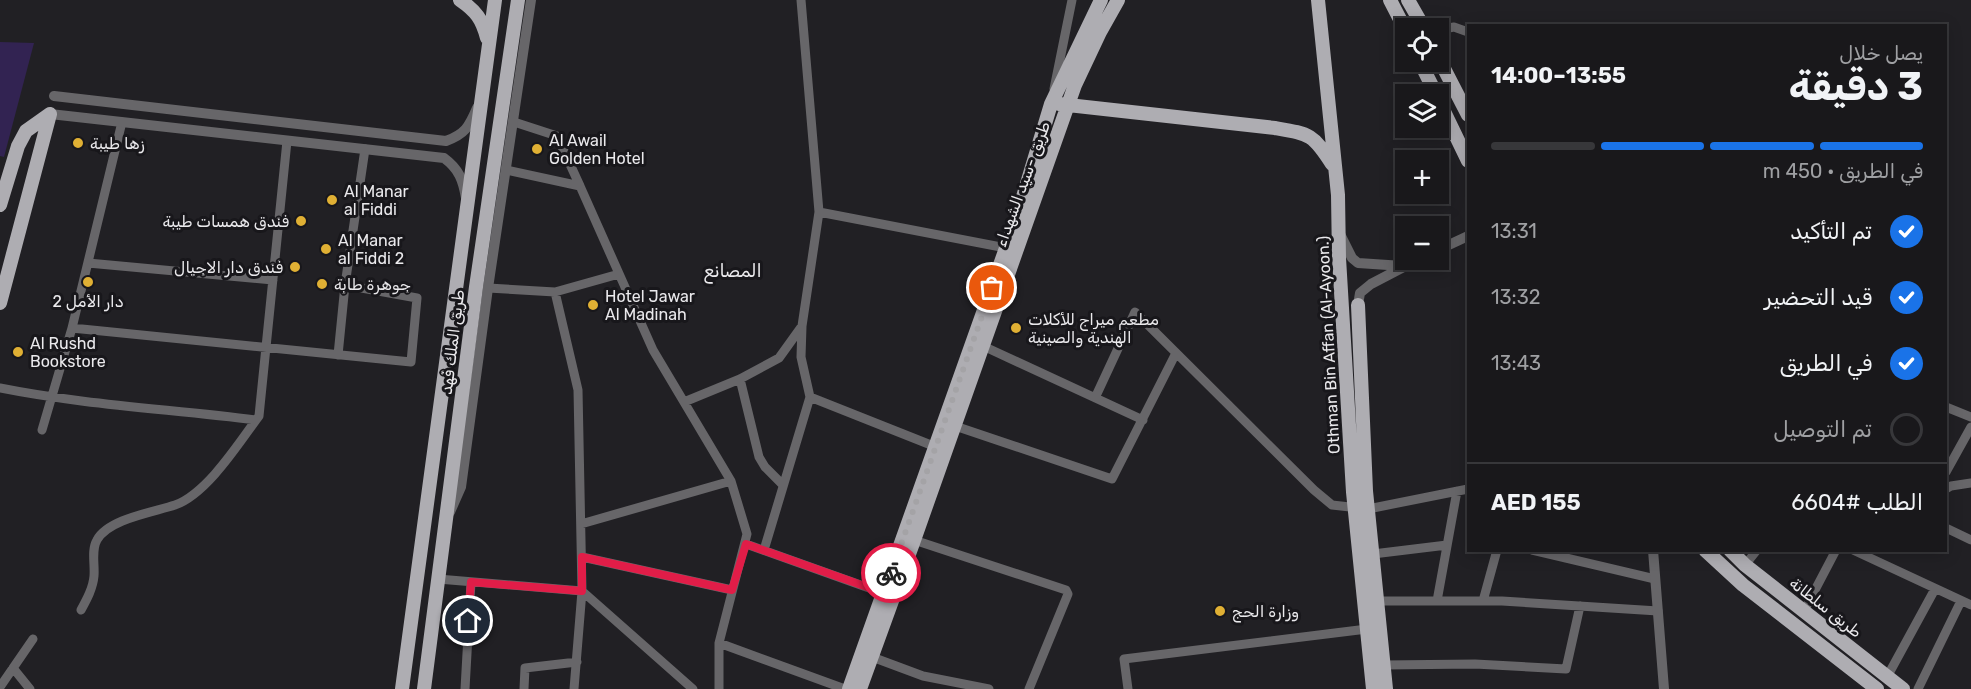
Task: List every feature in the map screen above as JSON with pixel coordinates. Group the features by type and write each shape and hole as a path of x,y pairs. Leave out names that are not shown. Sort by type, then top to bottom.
{"main road":[{"path":"460,0 482,19 488,43"},
{"name":"طريق الملك فهد","path":"402,689 495,0"},
{"name":"طريق الملك فهد","path":"424,689 476,287 518,0"},
{"name":"طريق -سيد الشهداء","path":"847,689 884,593 1006,248 1051,104 1102,0"},
{"name":"طريق -سيد الشهداء","path":"860,689 1075,85 1118,0"},
{"name":"Othman Bin Affan (Al-Ayoon.)","path":"1318,0 1338,195 1338,231 1373,689"},
{"path":"1390,0 1399,18"},
{"path":"1408,0 1420,18"},
{"path":"1446,72 1467,113"},
{"path":"1051,104 1305,133 1318,142 1334,168"},
{"path":"0,206 18,146 26,131 50,114"},
{"path":"0,303 50,114"},
{"path":"1449,122 1467,159"},
{"name":"Othman Bin Affan (Al-Ayoon.)","path":"1358,305 1362,431 1361,509 1373,554 1386,689"},
{"name":"طريق سلطانة","path":"1707,552 1743,585 1877,689"},
{"name":"طريق سلطانة","path":"1732,552 1745,565 1903,689"}],"street":[{"path":"445,524 461,487 531,0"},
{"path":"764,550 810,397 801,357 802,326 819,212 801,0"},
{"path":"1051,104 1072,0"},
{"path":"1449,28 1454,27 1467,32"},
{"path":"54,96 446,141 460,135 471,121 481,100"},
{"path":"50,114 444,158 455,166 461,175 467,201"},
{"path":"42,430 72,328 122,122"},
{"path":"514,122 557,136 653,350 731,481 747,534 719,643 719,689"},
{"path":"81,610 91,589 96,541 101,535 122,521 178,504 202,488 259,416 287,141"},
{"path":"338,355 345,285 364,150"},
{"path":"506,170 580,186"},
{"path":"819,212 1006,248"},
{"path":"1338,231 1352,258 1358,263 1395,265"},
{"path":"1449,245 1467,236"},
{"path":"88,263 273,280"},
{"path":"1358,305 1360,293 1396,270"},
{"path":"488,288 555,292 619,274"},
{"path":"72,328 411,362 417,298 345,285"},
{"path":"555,292 578,390 582,591 574,689"},
{"path":"1095,398 1135,312 1314,490 1332,505 1361,509 1467,489"},
{"path":"684,402 740,379 779,358 802,326"},
{"path":"983,346 1143,420"},
{"path":"955,426 1112,479 1176,353"},
{"path":"740,379 759,457 765,467 783,485"},
{"path":"0,388 51,398 256,420"},
{"path":"810,397 936,447"},
{"path":"1947,407 1971,417"},
{"path":"1947,470 1971,427"},
{"path":"580,524 731,481"},
{"path":"1947,488 1971,483"},
{"path":"1437,601 1457,492"},
{"path":"1947,528 1971,540"},
{"path":"914,540 1066,590 1068,594 1029,689"},
{"path":"746,544 884,593"},
{"path":"1373,554 1447,545"},
{"path":"1483,601 1496,552"},
{"path":"1540,552 1655,579"},
{"path":"1653,552 1664,689"},
{"path":"1745,565 1755,552"},
{"path":"1804,611 1835,552"},
{"path":"1857,552 1971,605"},
{"path":"582,557 732,590"},
{"path":"438,579 582,591 693,689"},
{"path":"465,689 471,582"},
{"path":"1887,677 1935,589"},
{"path":"1377,601 1483,601 1658,611"},
{"path":"1918,689 1961,601"},
{"path":"1384,665 1475,664 1566,669 1580,606"},
{"path":"1128,689 1124,659 1367,629"},
{"path":"0,687 33,639"},
{"path":"719,643 847,689"},
{"path":"872,657 923,676 989,689"},
{"path":"524,689 525,668 577,662"},
{"path":"13,668 30,689"}],"shaded area":[{"path":"0,42 34,43 4,157 0,156"}],"way so far":[{"path":"891,573 992,288"}],"place":[{"name":"زها طيبة","path":"78,143"},
{"name":"Al Awail Golden Hotel","path":"537,149"},
{"name":"Al Manar al Fiddi","path":"332,200"},
{"name":"فندق همسات طيبة","path":"301,221"},
{"name":"Al Manar al Fiddi 2","path":"326,249"},
{"name":"فندق دار الاجيال","path":"295,267"},
{"name":"دار الأمل 2","path":"88,282"},
{"name":"جوهرة طابة","path":"322,284"},
{"name":"Hotel Jawar Al Madinah","path":"593,305"},
{"name":"مطعم ميراج للأكلات الهندية والصينية","path":"1016,328"},
{"name":"Al Rushd Bookstore","path":"18,352"},
{"name":"وزارة الحج","path":"1220,611"}],"district":[{"name":"المصانع","path":"733,271"}],"route":[{"path":"468,621 471,582 582,591 582,557 732,590 746,544 884,593 891,573"}]}
